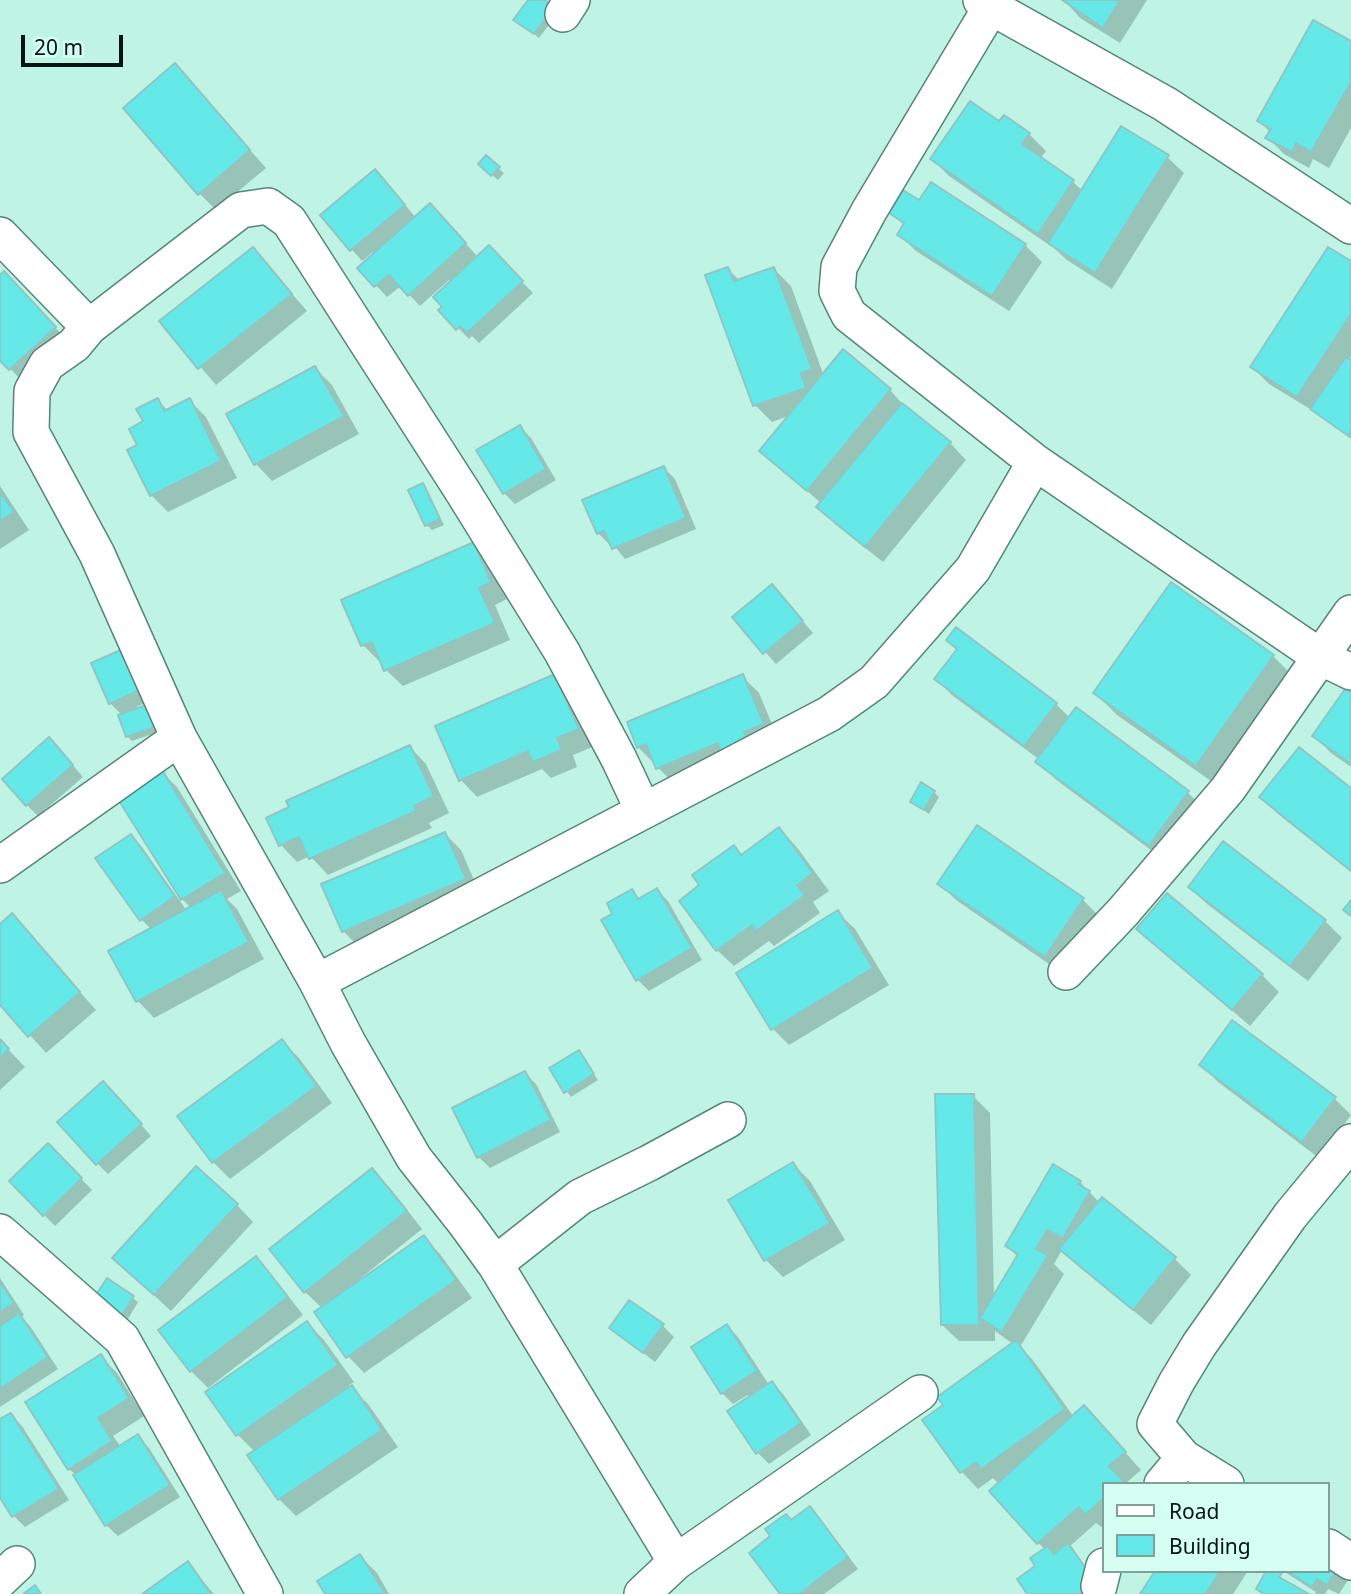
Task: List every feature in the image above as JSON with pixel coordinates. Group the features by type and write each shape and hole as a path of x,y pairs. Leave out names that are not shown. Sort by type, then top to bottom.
{"street":[{"path":"1337,665 1035,462 849,315 837,292 839,267 986,4 1164,104 1351,226"},
{"path":"643,810 562,652 289,221 268,206 241,210 89,327 74,345 47,364 32,391 31,432 97,554 179,738 414,1158 495,1264 676,1562"},
{"path":"0,235 89,327"},
{"path":"317,982 829,714 874,682 972,569 1035,462"},
{"path":"1066,972 1123,912 1337,665 1351,613"},
{"path":"0,865 179,738"},
{"path":"495,1264 580,1197 728,1120"},
{"path":"1218,1482 1173,1471 1155,1424 1199,1345 1290,1216 1351,1142"},
{"path":"0,1232 122,1339 265,1594"},
{"path":"642,1594 676,1562 920,1393"},
{"path":"1330,1548 1351,1562"}],"building":[{"path":"528,0 545,0 554,7 534,34 513,20"},
{"path":"1062,0 1120,0 1103,28"},
{"path":"1313,20 1351,41 1351,82 1311,152 1296,143 1292,152 1265,138 1271,129 1257,121"},
{"path":"175,63 250,150 198,195 123,108"},
{"path":"970,101 999,121 1004,115 1030,133 1022,144 1074,180 1038,234 930,159"},
{"path":"1121,126 1169,155 1095,273 1048,243"},
{"path":"486,155 500,167 491,176 478,164"},
{"path":"375,169 405,205 350,251 320,215"},
{"path":"931,182 1026,244 992,296 897,235 904,223 889,213 903,190 919,200"},
{"path":"430,203 466,243 408,296 389,275 374,287 357,268"},
{"path":"489,245 523,281 467,333 460,326 456,330 438,310 442,307 433,297"},
{"path":"253,247 292,294 198,369 159,321"},
{"path":"1328,247 1351,261 1351,314 1297,397 1250,367"},
{"path":"728,267 734,281 774,267 812,369 801,373 806,388 753,406 705,275"},
{"path":"4,271 56,327 9,370 0,361 0,275"},
{"path":"843,349 891,389 807,491 759,451"},
{"path":"1346,357 1351,360 1351,430 1347,435 1310,409"},
{"path":"315,366 344,416 254,465 226,414"},
{"path":"158,398 164,411 190,398 221,461 150,496 127,450 137,445 129,429 143,421 136,409"},
{"path":"902,403 951,442 865,547 816,507"},
{"path":"520,425 546,469 503,494 476,450"},
{"path":"664,466 686,518 612,549 604,531 597,534 582,500"},
{"path":"423,483 440,519 425,526 408,490"},
{"path":"0,492 14,512 0,521"},
{"path":"474,542 491,582 479,588 495,623 384,671 372,642 361,646 341,600"},
{"path":"1171,582 1274,655 1196,766 1093,693"},
{"path":"772,584 803,621 763,654 732,617"},
{"path":"956,627 1057,703 1024,746 934,679 957,649 946,640"},
{"path":"123,649 142,689 109,704 91,663"},
{"path":"555,674 579,729 557,738 562,750 533,762 528,751 459,781 435,726"},
{"path":"743,674 764,724 744,732 749,742 722,754 718,743 656,769 646,744 637,748 627,722"},
{"path":"1345,689 1351,693 1351,764 1312,736"},
{"path":"152,703 160,725 126,737 118,715"},
{"path":"1076,707 1189,791 1149,846 1035,762"},
{"path":"49,737 73,765 26,806 2,779"},
{"path":"410,745 434,796 414,806 416,811 309,859 299,837 279,846 266,818 289,807 286,801"},
{"path":"1299,747 1351,788 1351,871 1259,797"},
{"path":"161,768 225,873 181,900 116,796"},
{"path":"921,782 935,791 924,810 910,802"},
{"path":"977,825 1084,898 1045,957 937,884"},
{"path":"779,827 813,873 797,885 805,895 756,931 752,925 716,951 679,901 699,885 692,875 734,845 741,855"},
{"path":"445,832 466,879 342,932 321,884"},
{"path":"131,834 175,896 140,921 95,858"},
{"path":"1223,841 1326,920 1290,966 1188,887"},
{"path":"657,888 692,948 636,981 601,920 612,914 607,903 632,889 638,899"},
{"path":"221,890 249,942 136,1002 108,951"},
{"path":"1167,893 1263,974 1232,1010 1136,929"},
{"path":"1351,900 1351,916 1343,910"},
{"path":"838,910 873,968 771,1030 736,973"},
{"path":"12,913 80,992 28,1037 0,1005 0,924"},
{"path":"1232,1020 1336,1097 1302,1142 1199,1065"},
{"path":"0,1039 9,1049 0,1058"},
{"path":"282,1039 317,1086 212,1163 177,1116"},
{"path":"579,1050 594,1074 564,1093 549,1068"},
{"path":"525,1071 551,1120 477,1158 452,1108"},
{"path":"103,1081 142,1124 96,1165 57,1122"},
{"path":"935,1094 974,1094 979,1325 941,1325"},
{"path":"48,1143 82,1178 43,1216 9,1181"},
{"path":"793,1162 830,1223 764,1261 728,1200"},
{"path":"1053,1164 1081,1181 1078,1184 1090,1191 1063,1238 1047,1230 1036,1249 1048,1255 1002,1332 980,1318 1018,1254 1005,1246"},
{"path":"196,1166 238,1204 154,1295 112,1258"},
{"path":"372,1168 407,1211 304,1293 269,1249"},
{"path":"1102,1197 1176,1257 1133,1310 1059,1249"},
{"path":"424,1235 456,1280 346,1358 314,1312"},
{"path":"256,1256 288,1297 190,1372 158,1330"},
{"path":"107,1278 134,1296 122,1315 94,1298"},
{"path":"0,1282 14,1303 0,1312"},
{"path":"629,1300 664,1324 643,1353 609,1328"},
{"path":"19,1313 48,1357 0,1389 0,1326"},
{"path":"307,1321 338,1365 236,1436 205,1392"},
{"path":"727,1324 757,1371 721,1394 691,1347"},
{"path":"1016,1340 1065,1409 981,1469 976,1462 960,1473 922,1420 943,1405 937,1397"},
{"path":"101,1354 129,1398 98,1418 112,1441 68,1470 25,1402"},
{"path":"772,1381 801,1423 756,1454 727,1411"},
{"path":"352,1385 382,1430 278,1500 247,1455"},
{"path":"1084,1405 1126,1452 1109,1466 1123,1481 1102,1482 1102,1500 1085,1515 1079,1507 1037,1544 989,1491"},
{"path":"11,1413 59,1489 12,1517 0,1498 0,1419"},
{"path":"138,1434 170,1485 105,1526 73,1475"},
{"path":"810,1506 848,1557 799,1594 780,1594 749,1553 770,1536 765,1529 786,1514 791,1520"},
{"path":"1068,1543 1099,1587 1088,1594 1027,1594 1017,1579 1035,1566 1030,1558 1048,1546 1054,1554"},
{"path":"360,1554 385,1594 325,1594 317,1581"},
{"path":"1330,1558 1340,1564 1327,1585 1317,1579 1312,1587 1290,1573 1330,1573"},
{"path":"188,1561 211,1594 142,1594"},
{"path":"1154,1573 1219,1573 1206,1594 1140,1594"},
{"path":"1265,1573 1282,1573 1279,1577 1309,1594 1264,1594 1256,1589"},
{"path":"35,1585 41,1594 23,1594"}]}
